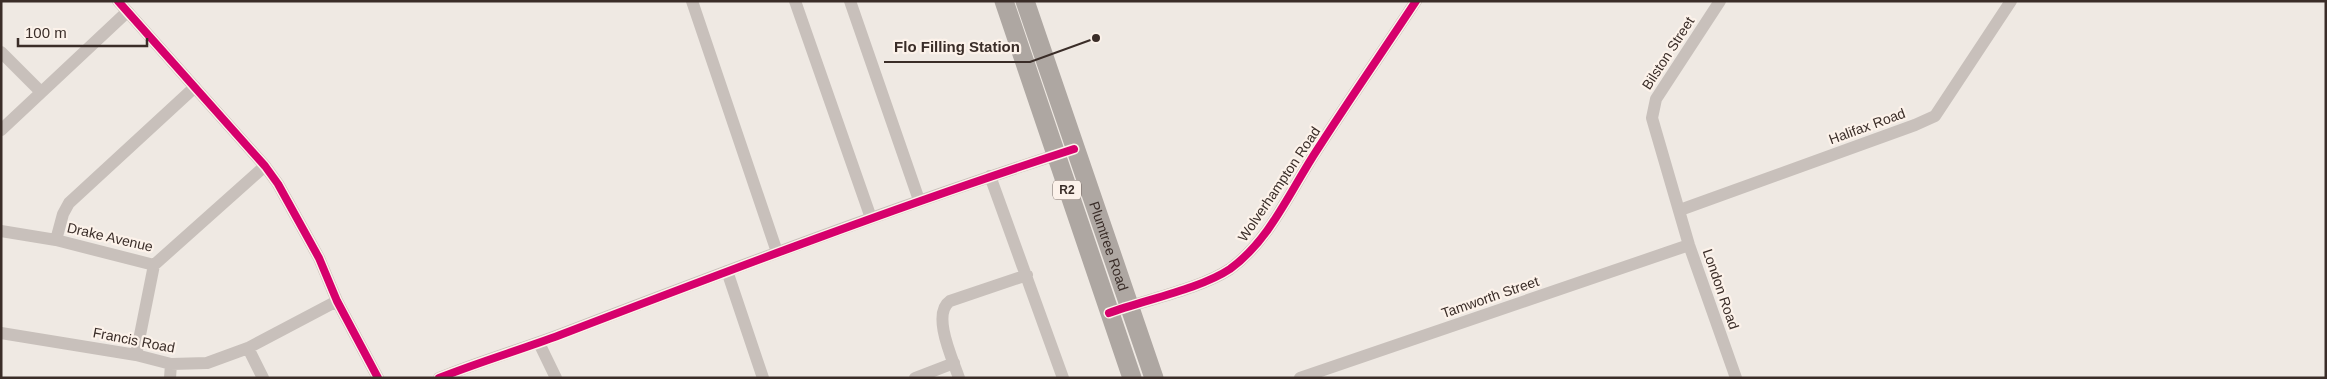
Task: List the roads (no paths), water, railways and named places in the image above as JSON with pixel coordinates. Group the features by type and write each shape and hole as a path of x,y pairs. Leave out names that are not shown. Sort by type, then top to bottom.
{"highway":[{"name":"Plumtree Road","path":"1004,1 1132,378"},
{"name":"Plumtree Road","path":"1025,1 1074,149 1154,378"}],"street":[{"path":"118,1 265,166 278,184 319,258 337,301 378,378"},
{"path":"692,1 777,252"},
{"path":"795,1 871,218"},
{"path":"850,1 919,200"},
{"name":"Wolverhampton Road","path":"1109,314 1128,306 1210,280 1246,256 1268,230 1316,151 1416,1"},
{"name":"Bilston Street","path":"1680,210 1652,118 1652,108 1720,1"},
{"name":"Halifax Road","path":"1680,210 1915,125 1935,116 2011,1"},
{"path":"1,130 128,12"},
{"path":"1,52 40,92"},
{"path":"56,240 63,214 73,198 195,87"},
{"path":"439,378 539,343 919,200 1074,149"},
{"name":"Drake Avenue","path":"1,231 56,240 154,265 265,166"},
{"path":"990,176 1063,378"},
{"name":"London Road","path":"1680,210 1689,245 1736,378"},
{"name":"Tamworth Street","path":"1300,378 1689,245"},
{"path":"136,355 154,265"},
{"path":"727,271 763,378"},
{"path":"959,378 941,319 946,304 1027,275"},
{"name":"Francis Road","path":"1,333 136,355 171,364 207,363 248,348 337,301"},
{"path":"539,343 556,378"},
{"path":"248,348 263,378"},
{"path":"915,378 954,363"},
{"path":"170,378 171,364"}],"place":[{"name":"Flo Filling Station","path":"1096,38"}]}
